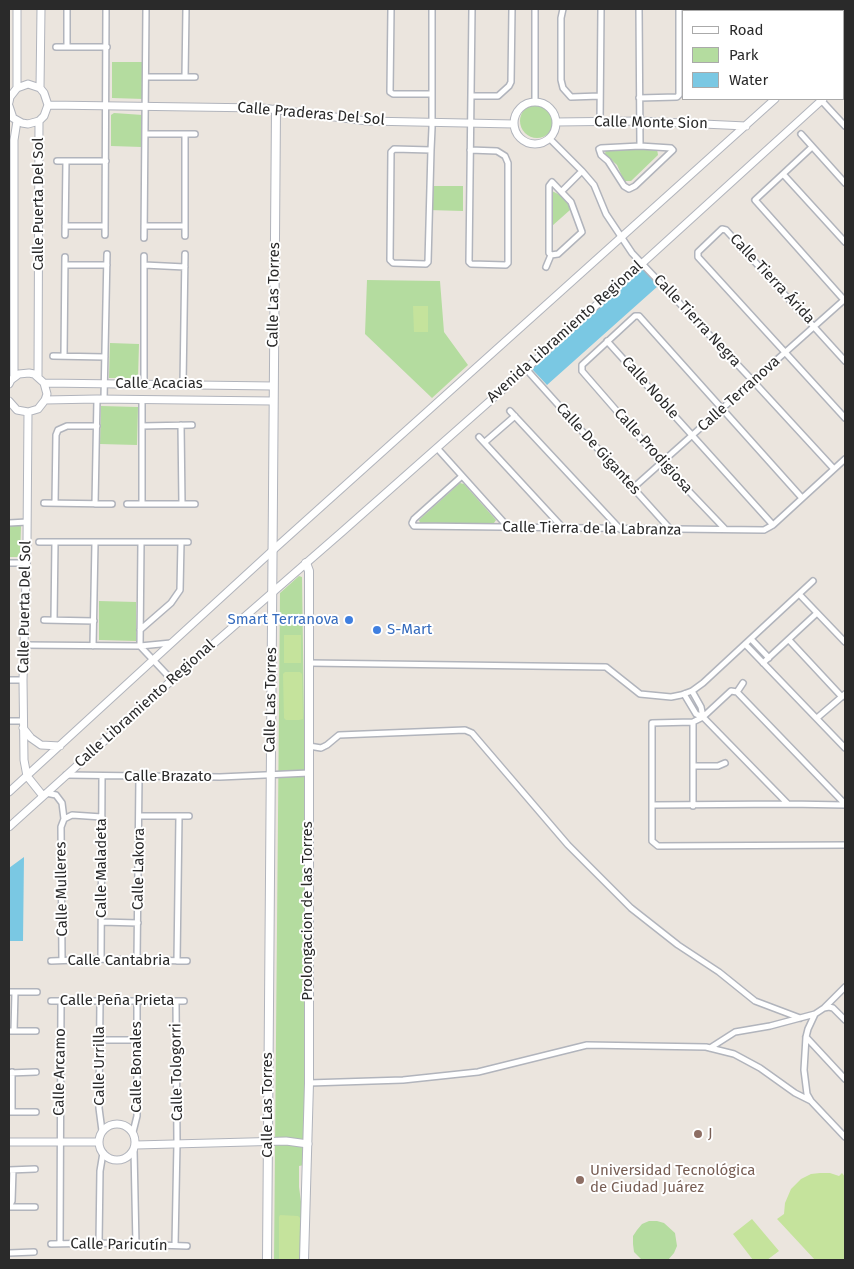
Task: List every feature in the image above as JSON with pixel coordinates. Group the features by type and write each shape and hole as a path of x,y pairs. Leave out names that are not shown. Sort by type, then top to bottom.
{"main road":[{"name":"Calle Las Torres","path":"267,1260 276,109"},
{"name":"Prolongacion de las Torres","path":"304,1260 309,1083 309,571 306,563"}],"street":[{"path":"9,102 13,90 17,9"},
{"path":"40,88 41,9"},
{"path":"67,9 67,46"},
{"path":"105,235 106,9"},
{"path":"144,238 146,9"},
{"path":"184,77 186,9"},
{"path":"391,9 390,92 394,94 432,94"},
{"path":"431,150 394,149 391,152 390,260 393,263 426,264 428,262 432,121 432,9"},
{"path":"470,150 497,151 505,156 508,163 508,263 506,265 471,264 469,262 470,122 472,9"},
{"path":"471,96 498,96 511,82 512,9"},
{"path":"534,102 535,9"},
{"path":"563,9 561,18 560,80 563,88 571,97 600,96"},
{"path":"600,122 601,9"},
{"path":"639,9 638,98 640,146"},
{"path":"638,98 677,97 679,95 679,9"},
{"path":"56,47 107,47"},
{"path":"146,77 195,77"},
{"path":"9,106 13,119 28,124 39,121 47,111 48,105 40,88 28,84 13,90"},
{"path":"272,551 774,100"},
{"name":"Avenida Libramiento Regional","path":"306,563 526,369 821,100"},
{"path":"823,100 845,126"},
{"path":"534,102 549,107 553,112 556,122 554,133 550,139 544,143 530,144 518,137 514,124 518,111 523,106 534,102"},
{"name":"Calle Praderas Del Sol","path":"48,105 276,109 367,121 514,124"},
{"name":"Calle Puerta Del Sol","path":"13,119 14,377"},
{"name":"Calle Puerta Del Sol","path":"38,376 39,121"},
{"name":"Calle Monte Sion","path":"556,122 639,122 746,126"},
{"path":"145,134 195,134"},
{"path":"185,134 185,236"},
{"path":"801,134 845,183"},
{"path":"550,139 594,185 606,214 620,237"},
{"path":"640,146 671,148 673,150 635,186 629,189 624,186 599,149 640,146"},
{"path":"812,147 755,198 756,202 845,300"},
{"path":"57,161 106,161"},
{"path":"65,235 66,161"},
{"path":"562,191 582,171"},
{"path":"783,174 845,242"},
{"path":"546,267 551,256 549,253 550,182 572,202 582,232 558,254 551,256"},
{"path":"65,226 105,226"},
{"path":"144,226 185,226"},
{"name":"Calle Tierra Árida","path":"786,352 698,257 698,252 722,229 726,230 845,361"},
{"name":"Calle Tierra Negra","path":"620,237 834,469"},
{"path":"96,504 96,426 100,399 105,383 107,254"},
{"path":"183,384 185,254"},
{"path":"144,256 144,384"},
{"path":"64,356 65,257"},
{"path":"66,264 107,266"},
{"path":"144,265 184,267"},
{"name":"Calle Terranova","path":"633,488 845,300"},
{"path":"607,341 635,316 639,316 802,498"},
{"name":"Calle Prodigiosa","path":"607,341 582,365 582,371 662,462 725,529"},
{"name":"Calle Noble","path":"607,341 773,525"},
{"path":"786,352 845,418"},
{"path":"53,356 105,357"},
{"name":"Calle De Gigantes","path":"526,369 671,530"},
{"path":"9,384 14,377 29,373 38,376 46,388 45,400 38,409 28,412 17,410 9,401"},
{"name":"Calle Acacias","path":"44,383 273,386"},
{"path":"142,399 142,504"},
{"name":"Calle Acacias","path":"45,400 273,401"},
{"path":"510,411 620,529"},
{"name":"Calle Puerta Del Sol","path":"27,776 24,760 23,680 28,412"},
{"path":"485,442 514,416"},
{"path":"181,425 182,504"},
{"path":"142,426 192,425"},
{"path":"55,503 56,435 58,430 67,426 96,426"},
{"path":"479,437 563,528"},
{"path":"437,448 508,527"},
{"path":"773,525 845,459"},
{"name":"Calle Tierra de la Labranza","path":"462,476 414,519 412,523 414,526 764,530 773,525"},
{"path":"44,503 112,504"},
{"path":"127,504 195,504"},
{"path":"9,523 27,522"},
{"path":"39,542 188,542"},
{"path":"54,620 55,542"},
{"path":"142,542 140,646 172,680"},
{"path":"140,630 171,603 180,590 181,542"},
{"path":"93,646 95,543"},
{"name":"Calle Libramiento Regional","path":"9,792 272,551"},
{"path":"9,562 26,563"},
{"name":"Calle Libramiento Regional","path":"9,827 272,591 306,563"},
{"path":"309,663 606,667 640,694 671,697 692,691 703,683 813,581"},
{"path":"799,594 845,642"},
{"path":"763,663 817,613"},
{"path":"44,620 94,621"},
{"path":"751,639 769,658"},
{"path":"788,640 844,695 817,718"},
{"path":"24,645 140,646 174,642"},
{"path":"745,644 845,748"},
{"path":"9,680 23,680"},
{"path":"737,692 743,683"},
{"path":"692,691 701,707 703,717"},
{"path":"845,805 737,692 731,691 703,717 693,722 652,723 652,841 658,846 845,845"},
{"path":"684,694 696,714 703,717 788,804"},
{"path":"9,721 23,724 31,738 42,745 61,746"},
{"path":"693,722 693,806"},
{"path":"309,746 321,748 339,735 465,730 472,733 568,845 631,908 678,945 719,972 755,1001 800,1018"},
{"path":"694,766 718,766 725,763"},
{"name":"Calle Brazato","path":"66,775 102,777 270,776 308,773"},
{"path":"27,776 45,794 56,795 62,803 64,819 72,815 102,817"},
{"name":"Calle Maladeta","path":"102,777 102,960"},
{"name":"Calle Lakora","path":"137,960 139,777"},
{"path":"653,805 845,805"},
{"path":"140,816 189,816"},
{"path":"177,961 179,816"},
{"name":"Calle Mulleres","path":"62,960 61,828 64,819"},
{"path":"102,922 138,923"},
{"name":"Calle Cantabria","path":"51,960 187,961"},
{"path":"710,1048 735,1032 770,1026 815,1014 824,1008 845,987"},
{"path":"36,1031 11,1031 12,992 37,992"},
{"name":"Calle Peña Prieta","path":"51,1001 184,1001"},
{"name":"Calle Arcamo","path":"60,1244 61,1001"},
{"name":"Calle Urrilla","path":"100,1001 99,1108 102,1131"},
{"name":"Calle Bonales","path":"133,1132 137,1116 137,1001"},
{"name":"Calle Tologorri","path":"175,1246 177,1143 176,1002"},
{"path":"824,1008 833,1008 845,1020"},
{"path":"815,1014 806,1037 805,1084 807,1094 811,1101 845,1137"},
{"path":"806,1037 845,1078"},
{"path":"100,1040 137,1040"},
{"path":"309,1083 403,1080 478,1072 587,1045 710,1048 734,1054 760,1068 795,1093 811,1101"},
{"path":"36,1072 11,1072 10,1112 36,1112"},
{"path":"135,1148 130,1156 119,1161 107,1158 103,1154 99,1142 102,1131 112,1124 118,1123 133,1132 135,1148 136,1244"},
{"path":"135,1148 177,1143 286,1141 308,1144"},
{"path":"9,1142 99,1142"},
{"path":"99,1243 100,1171 103,1154"},
{"path":"34,1169 11,1170 12,1201 9,1207 35,1207"},
{"name":"Calle Paricutín","path":"51,1244 99,1243 187,1246"},
{"path":"9,1252 34,1252"}],"green space":[{"path":"112,62 143,62 144,99 112,98"},
{"path":"537,104 549,109 554,121 549,133 537,138 525,133 520,121 525,109"},
{"path":"114,113 143,115 142,147 111,146 111,115"},
{"path":"606,149 657,149 658,155 631,181 624,181 617,165 605,154"},
{"path":"428,186 463,186 463,211 428,210"},
{"path":"552,191 562,196 568,202 570,210 552,226"},
{"path":"367,280 440,281 444,332 468,365 432,398 365,334"},
{"path":"413,306 428,306 428,332 414,332"},
{"path":"110,343 139,344 138,378 109,378"},
{"path":"101,406 138,407 137,445 100,444"},
{"path":"460,483 464,484 496,520 494,523 420,523 419,520"},
{"path":"9,526 21,526 20,557 9,557"},
{"path":"299,576 302,577 309,1083 304,1165 299,1166 299,1187 303,1216 301,1260 274,1260 280,593"},
{"path":"99,601 136,602 136,641 99,640"},
{"path":"284,635 301,635 301,663 284,663"},
{"path":"285,672 300,672 302,674 303,719 286,720 284,718 283,674"},
{"path":"830,1173 839,1176 842,1173 845,1177 845,1260 815,1260 777,1219 784,1214 785,1203 791,1189 801,1179 811,1174"},
{"path":"280,1215 298,1216 300,1218 299,1260 279,1260"},
{"path":"752,1219 779,1251 767,1260 753,1260 733,1234"},
{"path":"649,1221 664,1223 675,1233 677,1246 668,1260 642,1260 634,1252 633,1236 642,1224"}],"water":[{"path":"642,268 658,286 547,385 532,369"},
{"path":"24,857 23,941 9,941 9,868"}],"place":[{"name":"Smart Terranova","path":"349,620"},
{"name":"S-Mart","path":"377,630"},
{"name":"J","path":"698,1134"},
{"name":"Universidad Tecnológica de Ciudad Juárez","path":"580,1180"}]}
